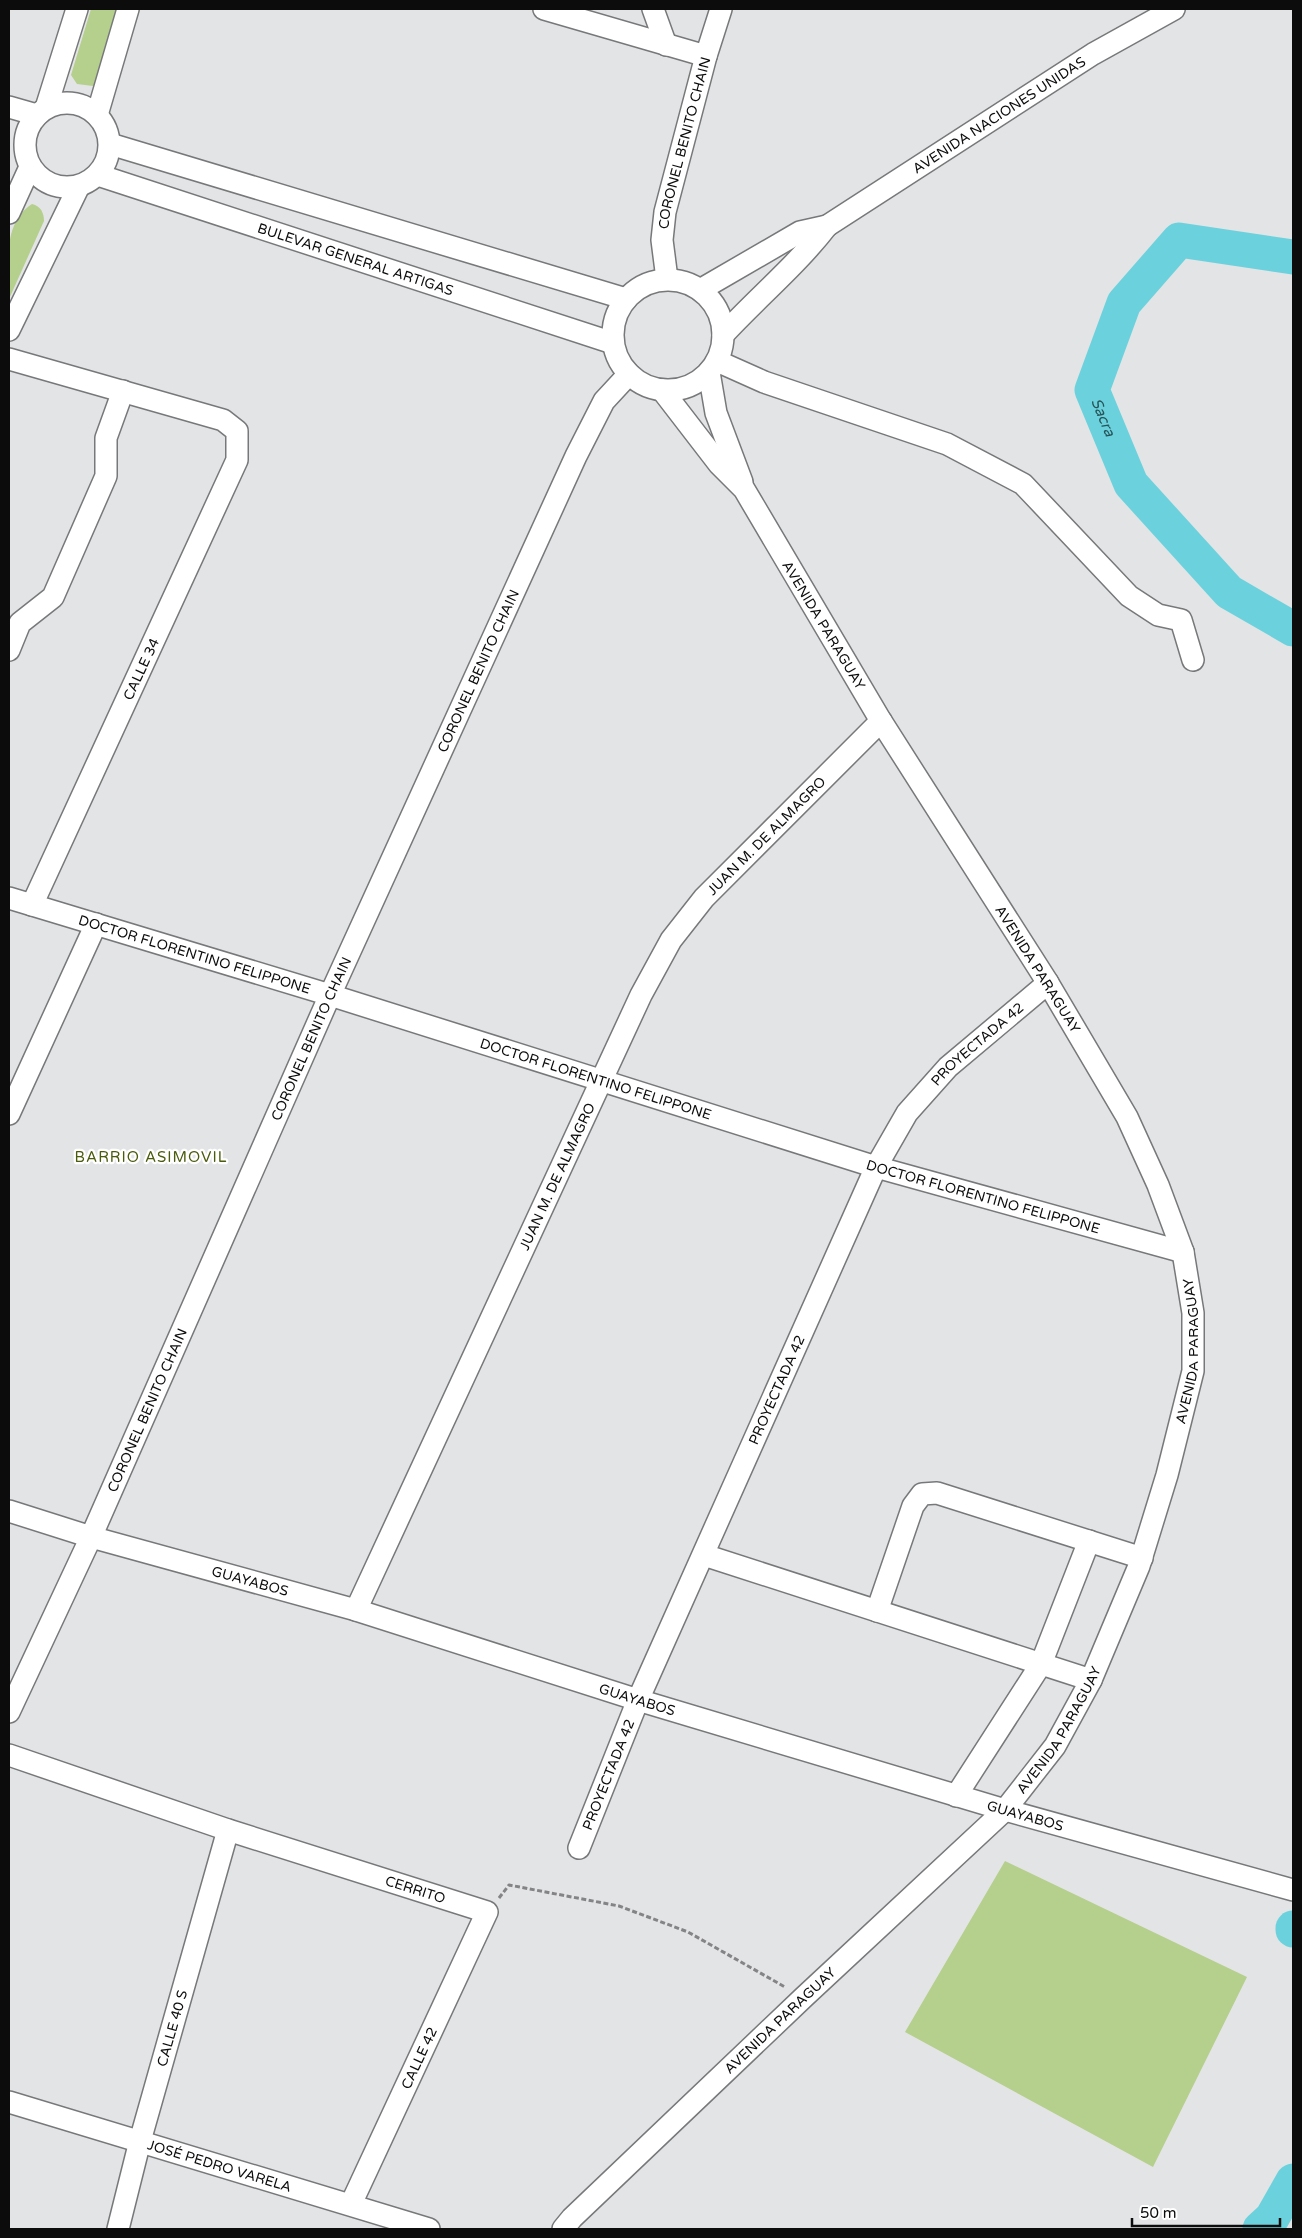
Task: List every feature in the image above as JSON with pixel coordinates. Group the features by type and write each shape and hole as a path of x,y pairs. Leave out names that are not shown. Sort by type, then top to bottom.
{"street":[{"path":"9,214 26,133 42,111 76,9"},
{"path":"97,115 128,9"},
{"path":"544,9 706,56"},
{"path":"653,9 666,44"},
{"name":"CORONEL BENITO CHAIN","path":"667,279 662,240 665,212 706,56 721,9"},
{"name":"AVENIDA NACIONES UNIDAS","path":"827,226 1093,54 1174,9"},
{"path":"9,107 42,111 56,104 67,102 83,106 97,115 108,133 110,144 108,155 98,175 79,186 63,187 47,183 22,158"},
{"path":"110,144 626,299"},
{"name":"BULEVAR GENERAL ARTIGAS","path":"98,175 613,343"},
{"path":"9,330 79,186"},
{"path":"700,290 800,232 827,226"},
{"path":"723,336 749,308 792,268 827,226"},
{"path":"713,367 700,381 688,387 662,390 644,385 629,374 622,365 613,343 614,320 626,299 644,285 667,279 684,282 700,290 717,310 722,322 723,336 713,367 716,414 744,489"},
{"path":"9,359 123,391 106,438 106,476 53,597 20,623 9,650"},
{"path":"713,367 764,382 947,444 1023,484 1129,596 1158,615 1182,620 1193,660"},
{"name":"CORONEL BENITO CHAIN","path":"9,1712 91,1537 330,995 593,420 604,401 629,374"},
{"name":"AVENIDA PARAGUAY","path":"563,2229 804,1997 1005,1810 1055,1746 1091,1680 1142,1558 1167,1475 1194,1371 1193,1313 1184,1252 1158,1185 1127,1117 1048,983 881,721 744,489 719,464 662,390"},
{"name":"CALLE 34","path":"32,905 238,460 237,431 223,420 123,391"},
{"name":"JUAN M. DE ALMAGRO","path":"356,1610 645,987 671,940 704,898 881,721"},
{"name":"DOCTOR FLORENTINO FELIPPONE","path":"9,898 330,995 876,1167 1184,1252"},
{"path":"9,1114 96,924"},
{"name":"PROYECTADA 42","path":"580,1848 638,1700 876,1167 906,1113 948,1067 1048,983"},
{"path":"877,1611 913,1506 922,1494 937,1493 1142,1558"},
{"name":"GUAYABOS","path":"9,1511 91,1537 356,1610 638,1700 956,1796 1268,1881 1293,1890"},
{"path":"956,1796 1041,1664 1089,1541"},
{"path":"704,1555 1091,1680"},
{"name":"CERRITO","path":"9,1755 228,1830 487,1912"},
{"name":"CALLE 40 S","path":"118,2229 140,2141 228,1830"},
{"name":"CALLE 42","path":"351,2204 487,1912"},
{"name":"JOSÉ PEDRO VARELA","path":"9,2102 429,2229"}],"path":[{"path":"487,1912 510,1885 619,1906 688,1932 804,1997"}],"green space":[{"path":"91,9 118,9 97,82 93,86 77,84 71,75"},
{"path":"32,204 38,206 41,210 44,221 9,299 8,261 11,235 15,223"},
{"path":"1005,1861 1247,1977 1153,2167 905,2032"}],"waterway":[{"name":"Sacra","path":"1293,257 1179,240 1124,303 1092,390 1131,484 1229,592 1293,629"},
{"name":"Sacra","path":"1260,2229 1272,2218 1293,2181"}],"district":[{"name":"BARRIO ASIMOVIL","path":"151,1157"}]}
